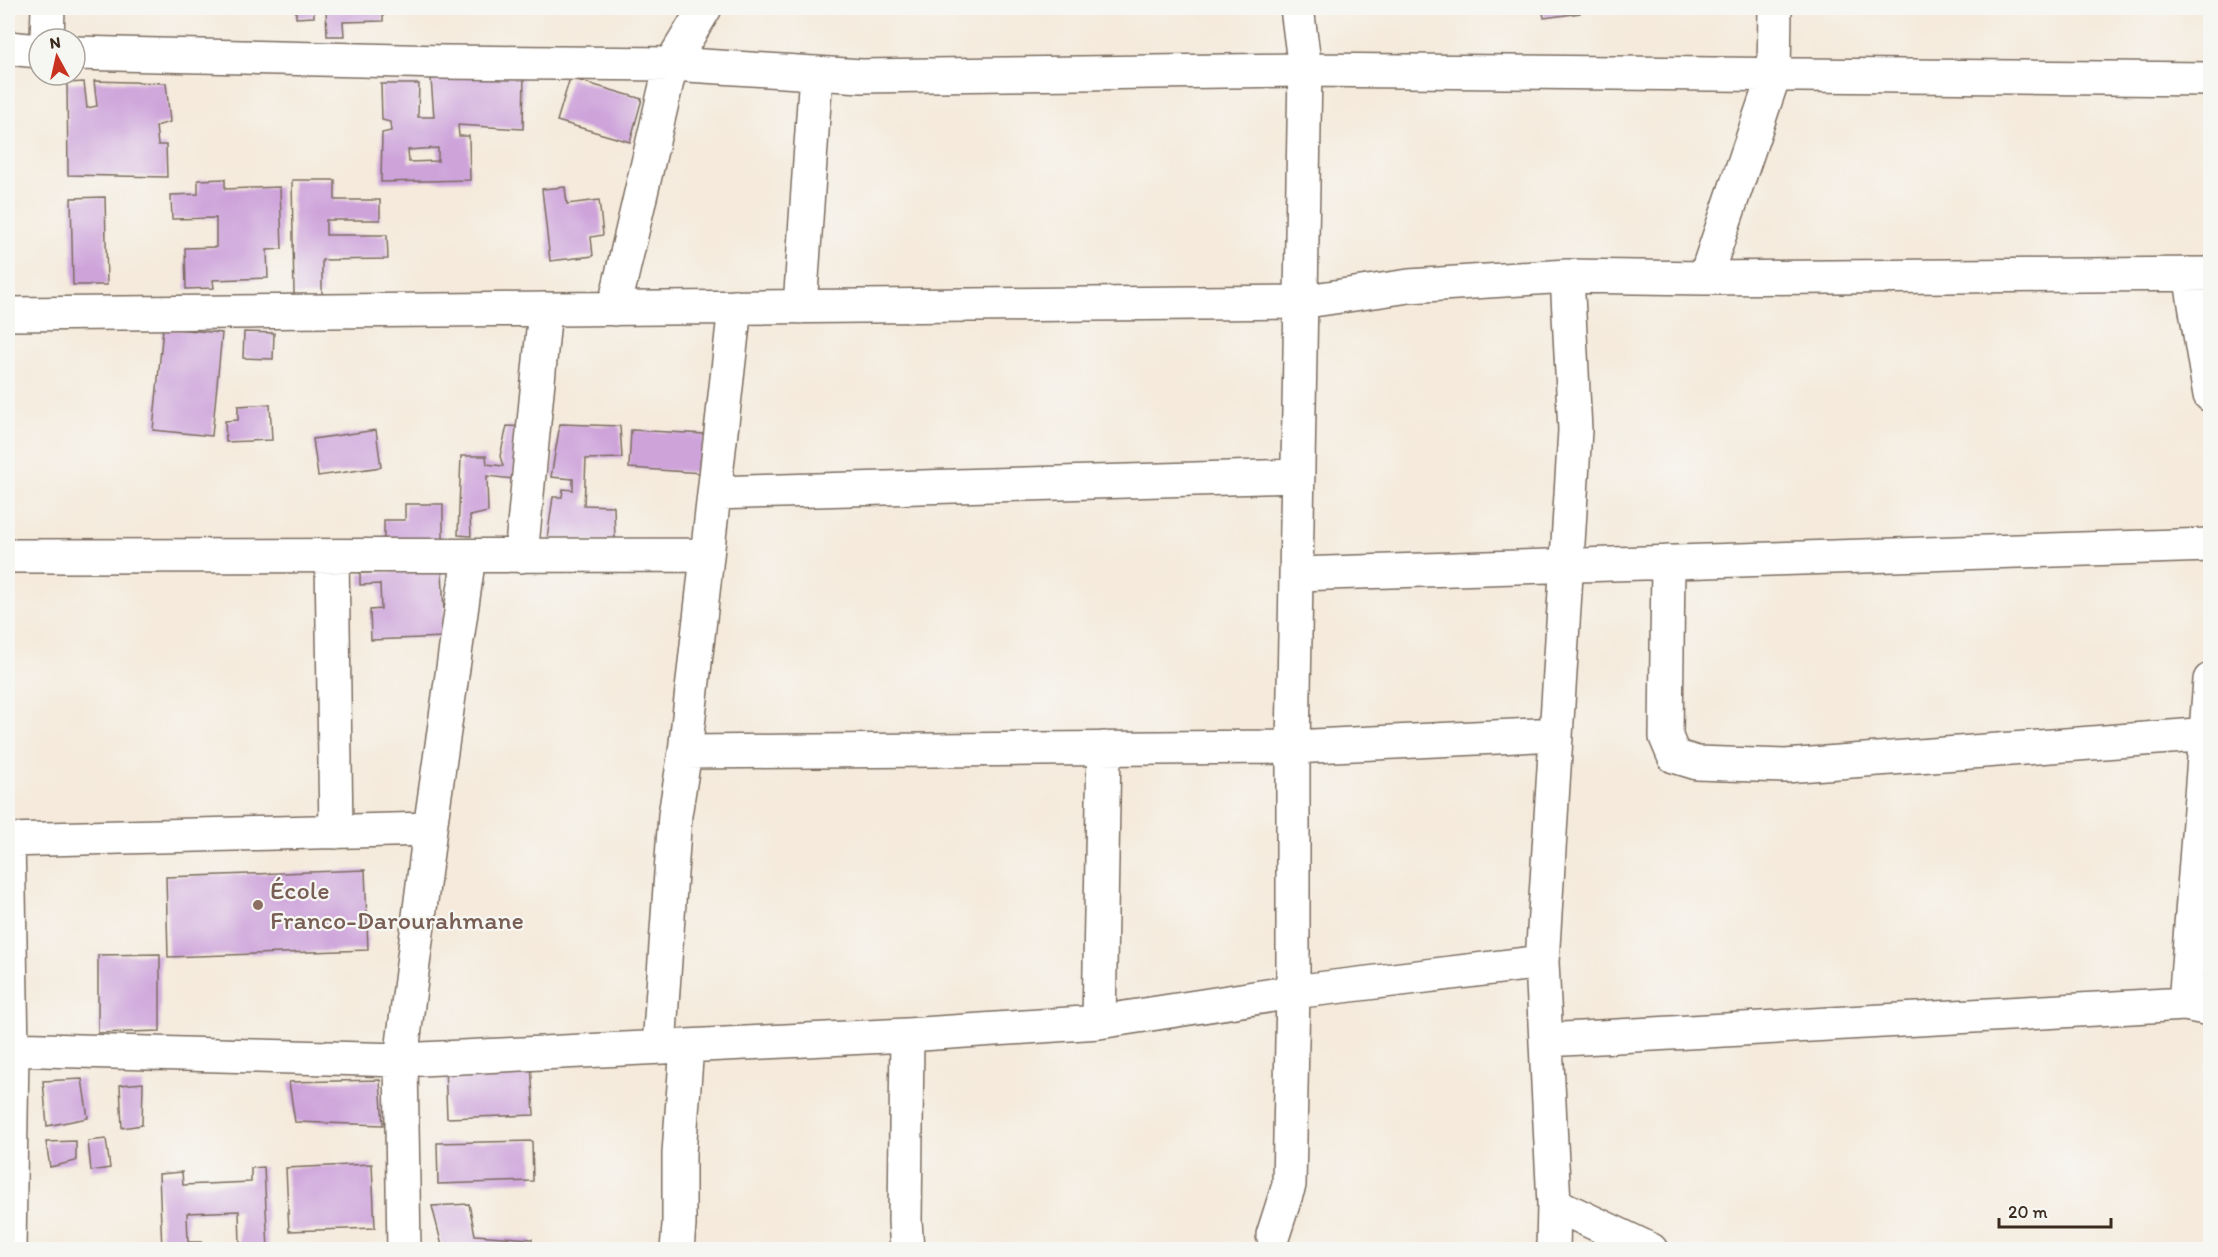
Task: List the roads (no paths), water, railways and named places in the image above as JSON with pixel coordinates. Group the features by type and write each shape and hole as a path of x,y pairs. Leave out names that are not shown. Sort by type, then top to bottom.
{"street":[{"path":"47,27 48,8"},
{"path":"614,309 671,64 705,8"},
{"path":"1273,1234 1289,1185 1293,992 1293,747 1305,70 1297,8"},
{"path":"1705,278 1774,75 1775,8"},
{"path":"8,48 27,50"},
{"path":"87,53 443,62 671,64 862,76 1305,70 2211,79"},
{"path":"800,306 816,73"},
{"path":"8,314 1300,302 1410,286 1567,276 1705,278 2200,274 2211,395"},
{"path":"1554,1250 1554,1204 1542,962 1575,429 1567,276"},
{"path":"676,1250 679,1225 679,1153 673,1046 675,815 685,752 735,308"},
{"path":"521,556 545,309"},
{"path":"714,493 1298,476"},
{"path":"1296,574 2211,545"},
{"path":"404,1250 401,1060 468,555"},
{"path":"8,556 706,555"},
{"path":"332,556 336,832"},
{"path":"1668,562 1666,737 1674,756 1689,761 1785,766 2209,733"},
{"path":"1546,1040 2198,1006 2211,680"},
{"path":"685,752 1293,747 1556,734"},
{"path":"1099,1022 1104,748"},
{"path":"9,1250 8,840 430,829"},
{"path":"10,1049 401,1060 907,1035 1099,1022 1293,992 1542,962"},
{"path":"907,1035 905,1221 907,1250"},
{"path":"1554,1204 1651,1250"}],"place":[{"name":"École Franco-Darourahmane","path":"258,905"}]}
